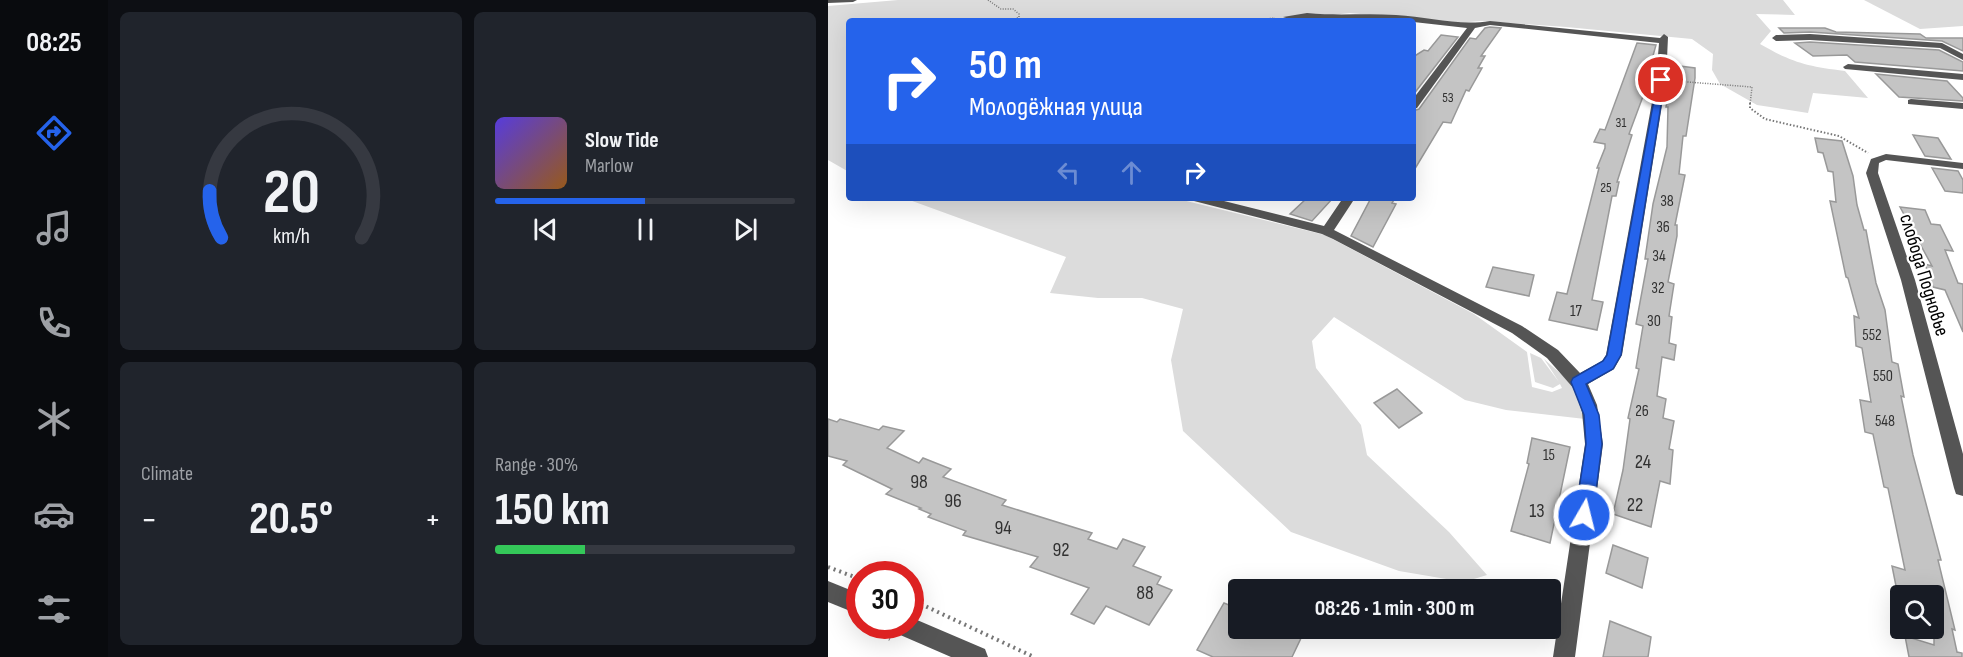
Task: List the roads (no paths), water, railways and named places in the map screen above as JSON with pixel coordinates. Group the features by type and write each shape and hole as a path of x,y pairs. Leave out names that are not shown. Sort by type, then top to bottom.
{"street":[{"path":"828,1 853,0"},
{"path":"1287,17 1307,15 1328,18"},
{"path":"1342,18 1362,15 1392,18"},
{"path":"1416,20 1472,26"},
{"path":"1416,102 1472,26 1477,23 1664,39 1661,80 1614,355 1608,365 1578,382"},
{"path":"1776,38 1810,37 1942,46 1963,57"},
{"path":"1848,67 1963,77"},
{"path":"1911,102 1963,106"},
{"name":"слобода Подновье","path":"1963,166 1897,157 1879,158 1872,164 1872,173 1908,280 1963,488"},
{"path":"1210,201 1327,231 1526,336 1563,366 1578,382 1592,415 1594,444 1564,657"},
{"path":"1327,231 1347,201"},
{"path":"828,591 846,599"},
{"path":"924,634 977,657"}]}
